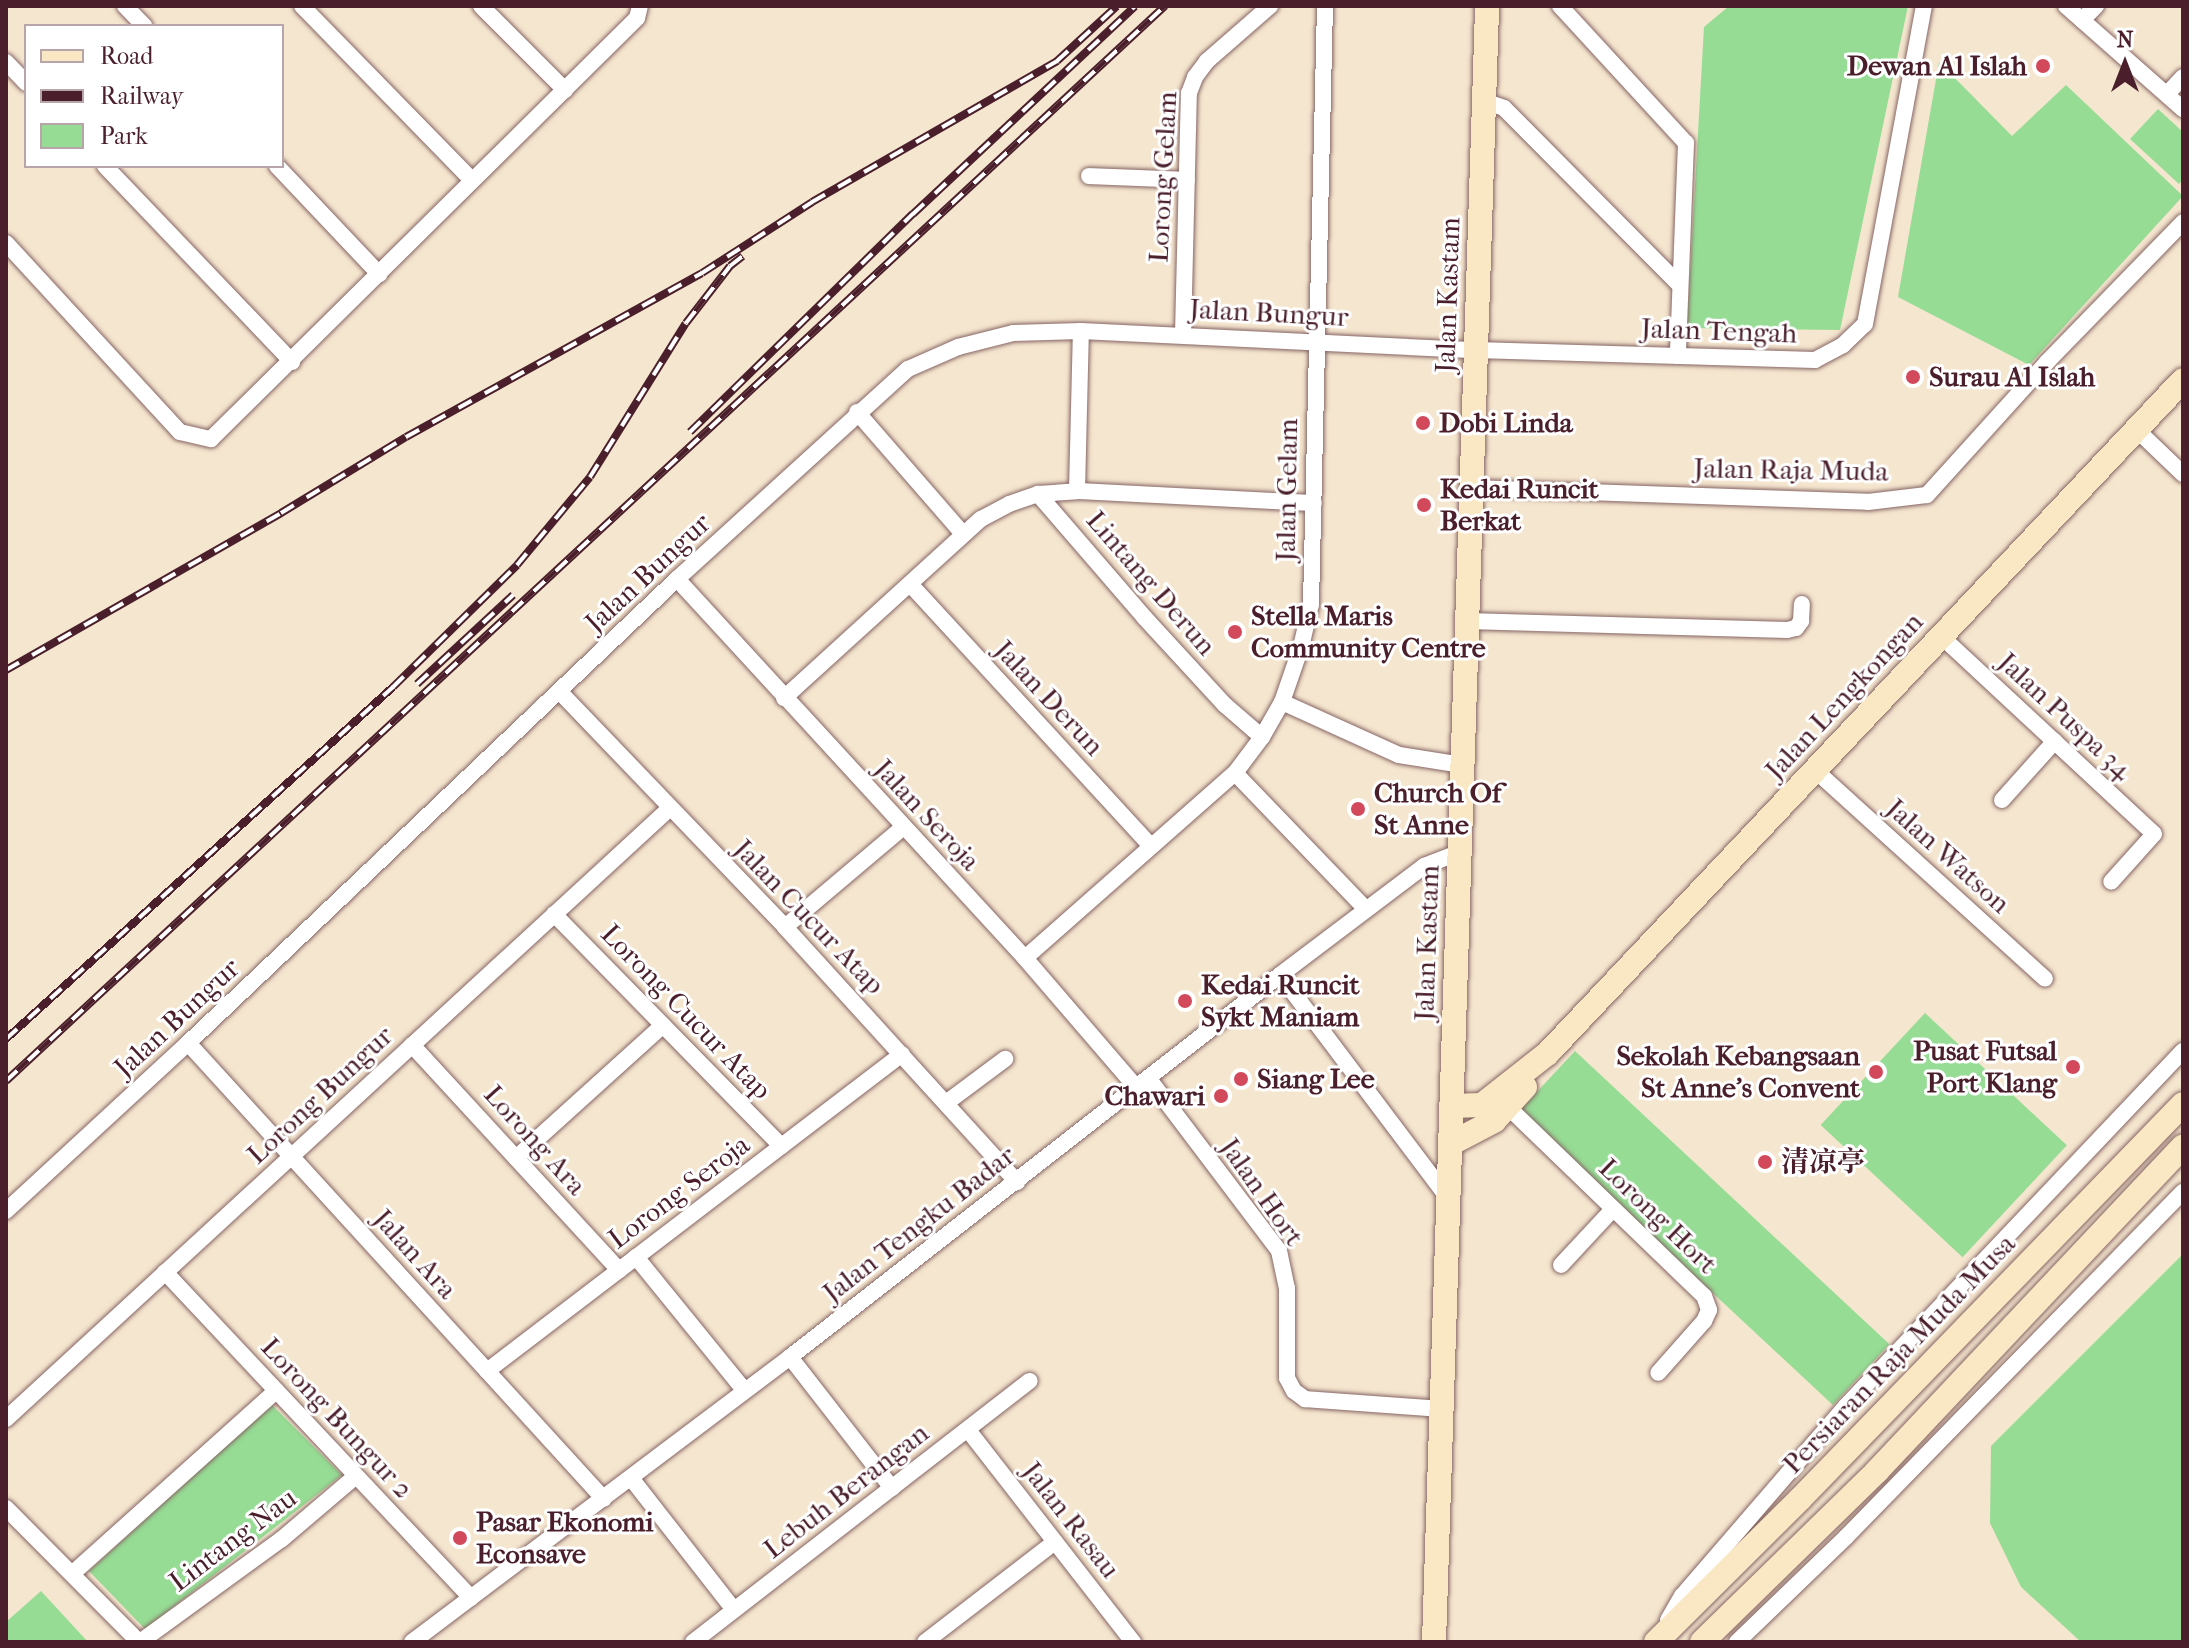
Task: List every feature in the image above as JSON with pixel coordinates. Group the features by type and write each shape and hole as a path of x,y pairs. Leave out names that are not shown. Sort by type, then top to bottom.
{"street":[{"path":"125,6 142,24"},
{"path":"302,6 472,180"},
{"path":"481,6 565,90"},
{"path":"6,243 180,432 211,439 637,18 640,6"},
{"name":"Lorong Gelam","path":"1183,334 1189,93 1195,77 1207,61 1270,6"},
{"name":"Jalan Gelam","path":"1025,958 1235,773 1262,737 1282,702 1311,604 1325,6"},
{"name":"Jalan Kastam","path":"1434,1642 1487,6"},
{"path":"1560,6 1686,143 1678,283 1678,356"},
{"name":"Jalan Tengah","path":"1476,350 1815,360 1843,345 1865,324 1924,6"},
{"path":"2066,6 2183,109"},
{"path":"2082,20 2096,6"},
{"path":"6,62 24,81"},
{"path":"2168,93 2183,77"},
{"path":"1484,101 1504,108 1678,283"},
{"path":"107,168 292,362"},
{"path":"279,168 379,274"},
{"path":"1089,176 1187,180"},
{"name":"Jalan Raja Muda","path":"1471,488 1868,502 1927,495 2047,362 2183,222"},
{"path":"1077,491 1081,331"},
{"name":"Jalan Bungur","path":"6,1211 188,1043 677,579 857,412 908,369 958,347 1013,333 1183,334 1476,350"},
{"name":"Jalan Lengkongan","path":"1451,1106 1482,1105 1548,1053 2183,380"},
{"path":"857,412 963,534"},
{"path":"2136,429 2183,474"},
{"path":"784,698 981,519 1038,494 1077,491 1314,503"},
{"name":"Lintang Derun","path":"1038,494 1184,661 1262,737"},
{"name":"Jalan Seroja","path":"677,579 902,828 1143,1083"},
{"name":"Jalan Derun","path":"910,584 1151,846"},
{"path":"1467,621 1787,630 1796,628 1801,621 1802,604"},
{"name":"Jalan Puspa 34","path":"1942,637 2154,834 2111,882"},
{"name":"Jalan Cucur Atap","path":"559,691 785,927 1017,1182"},
{"path":"1282,702 1399,755 1462,765"},
{"path":"2002,800 2055,741"},
{"name":"Jalan Watson","path":"1816,771 2045,979"},
{"path":"1235,773 1366,909"},
{"name":"Lorong Bungur","path":"6,1419 669,809"},
{"path":"785,927 902,828"},
{"name":"Jalan Tengku Badar","path":"412,1642 790,1357 1366,909 1424,866 1460,852"},
{"name":"Lorong Cucur Atap","path":"554,914 781,1146"},
{"path":"1280,975 1448,1198"},
{"path":"516,1158 663,1025"},
{"name":"Jalan Ara","path":"188,1043 604,1499"},
{"name":"Lorong Ara","path":"412,1045 619,1270"},
{"path":"1655,1642 1682,1596 1845,1407 2183,1051"},
{"name":"Jalan Lengkongan","path":"1450,1144 1494,1121 1542,1068 1548,1053"},
{"name":"Lorong Seroja","path":"487,1371 902,1054"},
{"path":"946,1103 1005,1059"},
{"name":"Jalan Hort","path":"1143,1083 1279,1251 1287,1288 1287,1378 1294,1391 1305,1399 1441,1409"},
{"name":"Persiaran Raja Muda Musa","path":"1655,1642 1800,1499 2183,1104"},
{"name":"Lorong Hort","path":"1507,1106 1704,1296 1709,1310 1704,1321 1658,1373"},
{"path":"1702,1642 1877,1471 2183,1146"},
{"path":"1737,1642 1846,1537 2179,1199"},
{"path":"1561,1265 1613,1209"},
{"path":"636,1257 744,1390"},
{"name":"Lorong Bungur 2","path":"165,1272 471,1598"},
{"path":"790,1357 892,1488"},
{"name":"Lebuh Berangan","path":"693,1642 1030,1381"},
{"path":"73,1573 276,1391"},
{"name":"Jalan Rasau","path":"968,1430 1133,1642"},
{"name":"Lintang Nau","path":"140,1642 282,1539 356,1476"},
{"path":"631,1478 734,1610"},
{"path":"6,1508 140,1642"},
{"path":"925,1642 1055,1542"}],"green space":[{"path":"1729,6 1908,6 1840,330 1687,328 1704,27"},
{"path":"1939,62 2012,136 2066,85 2183,196 2029,365 1898,297"},
{"path":"2158,109 2183,132 2183,179 2179,184 2130,139"},
{"path":"1925,1013 2067,1145 1963,1257 1821,1125"},
{"path":"1575,1051 1889,1344 1833,1405 1518,1112"},
{"path":"2183,1254 2183,1642 2081,1642 2021,1587 1990,1523 1991,1446"},
{"path":"271,1404 342,1475 145,1629 89,1571"},
{"path":"41,1591 88,1642 6,1642 6,1622"}],"railway":[{"path":"6,670 281,513 406,437 702,273 812,202 1057,61 1117,6"},
{"path":"690,432 913,214 1135,6"},
{"path":"6,1081 1165,6"},
{"path":"6,1039 393,687 517,565 590,477 686,323 730,266 743,256"},
{"path":"417,684 513,595"}],"place":[{"name":"Dewan Al Islah","path":"2043,66"},
{"name":"Surau Al Islah","path":"1913,377"},
{"name":"Dobi Linda","path":"1423,423"},
{"name":"Kedai Runcit Berkat","path":"1424,505"},
{"name":"Stella Maris Community Centre","path":"1235,632"},
{"name":"Church Of St Anne","path":"1358,809"},
{"name":"Kedai Runcit Sykt Maniam","path":"1185,1001"},
{"name":"Pusat Futsal Port Klang","path":"2073,1067"},
{"name":"Sekolah Kebangsaan St Anne's Convent","path":"1876,1072"},
{"name":"Siang Lee","path":"1241,1079"},
{"name":"Chawari","path":"1221,1096"},
{"name":"清凉亭","path":"1765,1162"},
{"name":"Pasar Ekonomi Econsave","path":"460,1538"}]}
